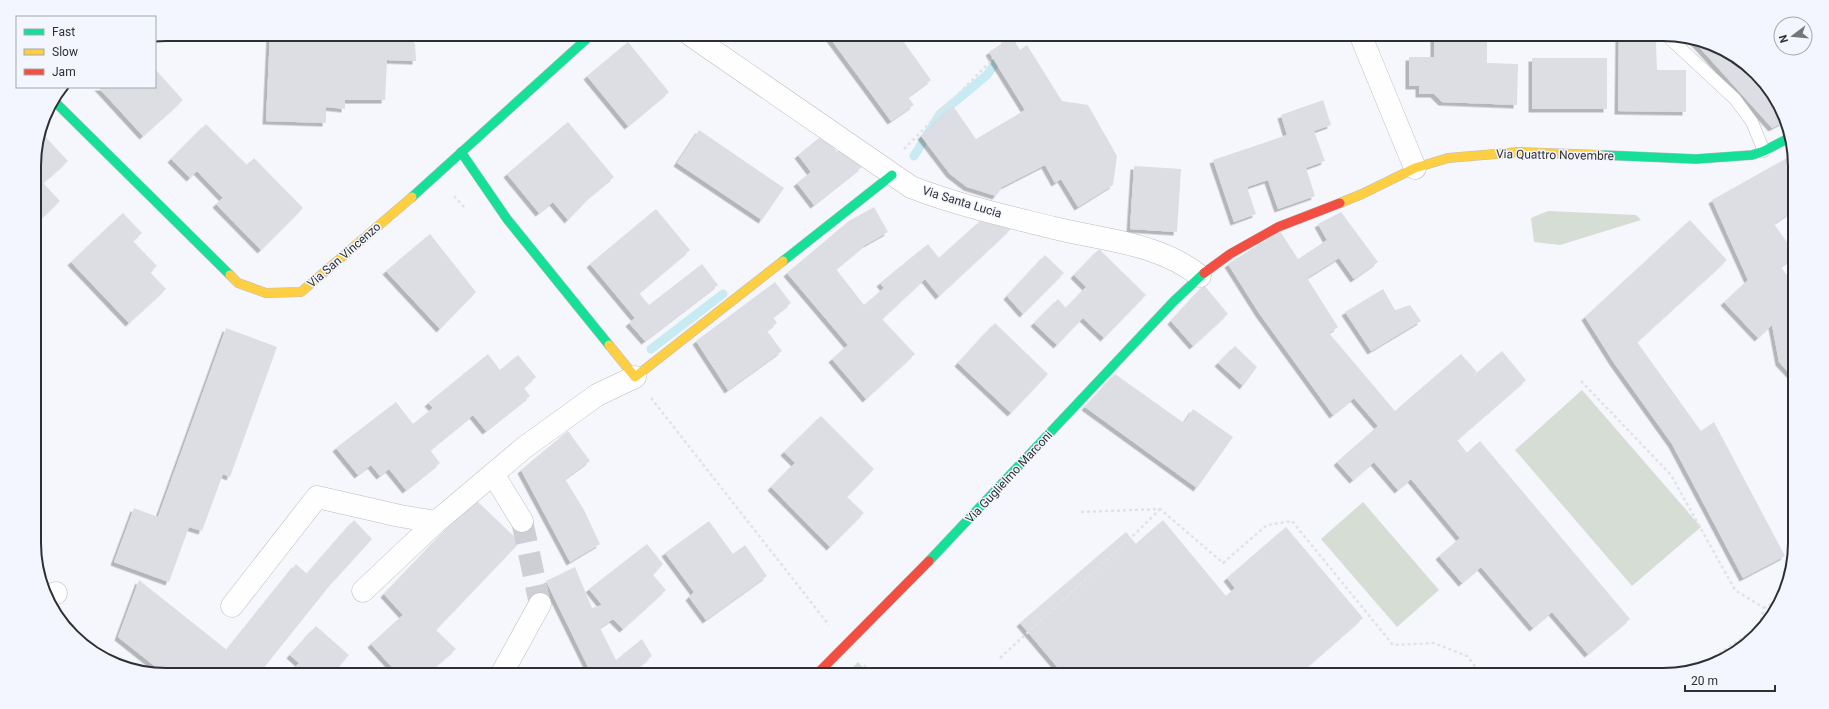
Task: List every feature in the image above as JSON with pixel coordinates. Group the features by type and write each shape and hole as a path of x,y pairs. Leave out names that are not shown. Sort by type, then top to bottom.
{"street":[{"name":"Via San Vincenzo","path":"58,104 238,284 266,293 301,292 436,176 584,41"},
{"name":"Via Santa Lucia","path":"699,41 911,187 943,199 1054,228 1159,252 1200,276"},
{"path":"1363,41 1415,168"},
{"name":"Via Quattro Novembre","path":"1200,276 1230,254 1278,226 1362,194 1415,168 1448,158 1519,152 1696,159 1752,155 1764,151 1785,140"},
{"path":"461,152 507,218 635,377"},
{"path":"363,591 436,522 525,447 597,395 635,377 888,171"},
{"name":"Via Guglielmo Marconi","path":"823,668 915,576 1174,301 1200,276"},
{"path":"493,474 522,521"},
{"path":"232,606 318,497 400,516 436,522"},
{"path":"505,668 540,604"}],"lane":[{"path":"1674,41 1735,99 1752,122 1764,151"}],"path":[{"path":"888,171 905,149 991,61 1004,41"},
{"path":"635,377 845,646"},
{"path":"1581,381 1671,475 1735,590 1764,608"},
{"path":"1000,658 1138,531 1160,508"},
{"path":"1081,512 1160,508 1223,563 1267,526 1292,521 1393,645 1434,643 1467,656 1476,668"},
{"path":"1761,620 1764,608 1772,604"},
{"path":"1718,655 1743,638"}],"shaded area":[{"path":"1548,211 1636,215 1641,220 1560,245 1534,242 1531,218"},
{"path":"1582,390 1701,527 1632,586 1515,450"},
{"path":"1363,502 1439,590 1397,627 1321,539"},
{"path":"858,662 864,668 852,668"}],"building":[{"path":"270,41 412,41 415,44 416,61 387,60 385,100 345,100 345,109 326,107 326,123 266,121"},
{"path":"832,41 903,41 931,80 908,97 914,105 891,121"},
{"path":"1006,41 1014,41 1020,50 1027,45 1062,101 1088,105 1117,156 1113,185 1078,207 1061,179 1055,183 1045,165 1002,187 996,196 967,187 950,174 921,136 953,106 976,139 1025,110 989,52"},
{"path":"1434,41 1487,41 1487,63 1518,64 1517,105 1442,102 1434,94 1419,94 1419,86 1409,86 1409,57 1434,57"},
{"path":"1619,41 1656,41 1657,70 1686,70 1686,112 1618,111"},
{"path":"628,42 669,92 628,126 587,76"},
{"path":"1699,47 1718,54 1739,67 1762,90 1771,104 1780,124 1772,128"},
{"path":"1532,58 1607,58 1607,109 1532,109"},
{"path":"156,70 183,100 143,136 99,88 156,88"},
{"path":"1323,100 1331,125 1314,131 1325,161 1306,168 1315,196 1278,209 1268,180 1247,187 1256,214 1234,222 1213,160 1287,135 1281,115"},
{"path":"568,122 614,177 592,195 568,220 553,202 539,213 507,174"},
{"path":"206,124 247,165 254,158 303,208 261,250 216,204 223,198 197,171 190,178 171,159"},
{"path":"699,130 784,188 762,220 677,163"},
{"path":"824,134 837,152 845,146 862,167 814,205 797,183 811,172 798,155"},
{"path":"45,136 68,161 43,183 60,201 41,218 41,158"},
{"path":"1787,158 1788,214 1774,224 1788,244 1788,262 1781,267 1788,277 1788,372 1779,362 1772,325 1758,338 1724,302 1748,280 1712,200"},
{"path":"1134,166 1181,169 1177,232 1130,229"},
{"path":"874,207 888,232 865,245 836,269 864,305 884,288 880,283 928,244 939,258 980,221 1011,229 939,296 925,279 882,319 915,354 866,399 832,359 848,345 787,273 849,221"},
{"path":"656,209 690,250 639,293 649,305 702,264 718,285 645,341 629,323 635,318 590,264"},
{"path":"1341,212 1378,262 1354,279 1339,258 1307,278 1338,327 1329,333 1395,411 1461,354 1477,372 1419,423 1502,351 1526,380 1457,440 1467,453 1480,441 1630,619 1588,654 1552,612 1533,628 1481,567 1462,583 1439,556 1460,538 1411,479 1398,490 1374,462 1353,480 1337,462 1378,426 1354,398 1333,415 1259,313 1228,264 1280,231 1298,259 1327,240 1318,224"},
{"path":"123,213 142,233 133,241 157,266 150,272 166,289 129,323 71,262"},
{"path":"1690,220 1727,260 1637,342 1701,431 1714,422 1785,556 1743,578 1672,444 1614,363 1585,317"},
{"path":"430,234 476,292 440,329 386,271"},
{"path":"1099,249 1146,295 1104,338 1083,318 1057,345 1034,323 1058,299 1066,308 1086,287 1074,275"},
{"path":"1045,255 1064,273 1023,314 1007,296"},
{"path":"775,282 791,303 773,317 777,323 767,331 782,351 728,390 696,341"},
{"path":"1204,285 1228,314 1193,346 1171,321"},
{"path":"1383,289 1395,310 1410,305 1421,321 1371,351 1345,312"},
{"path":"995,323 1048,374 1011,413 958,363"},
{"path":"226,328 277,347 230,477 223,474 202,531 189,527 169,582 114,562 134,508 158,517"},
{"path":"1235,346 1257,367 1243,386 1218,363"},
{"path":"488,354 500,370 518,355 536,377 524,388 530,396 486,431 473,415 430,450 440,463 406,490 389,469 380,476 371,465 358,475 336,448 396,402 413,424 433,408 428,403"},
{"path":"1115,374 1184,423 1193,409 1233,437 1197,488 1085,407"},
{"path":"821,416 874,469 847,497 864,513 830,547 771,487 795,463 784,452"},
{"path":"568,431 590,461 565,479 584,510 600,544 570,562 521,470"},
{"path":"475,499 520,542 436,630 456,649 436,666 438,668 393,668 371,644 403,615 384,594"},
{"path":"354,520 372,539 330,585 264,668 156,667 118,637 139,580 227,650 296,564 307,574"},
{"path":"1163,520 1226,596 1235,588 1227,578 1286,527 1363,618 1306,668 1058,668 1020,623 1126,532 1136,544"},
{"path":"709,521 733,554 745,545 767,576 706,620 689,597 694,592 665,553"},
{"path":"647,544 663,564 653,575 666,590 623,629 613,619 600,628 616,660 642,639 652,656 638,668 589,668 546,581 575,567 592,608 602,605 589,589"},
{"path":"316,626 349,655 338,668 295,668 299,663 290,655"}],"waterway":[{"path":"914,156 940,114 987,75 1011,41"},
{"path":"651,349 723,294"}],"tunnel":[{"path":"522,521 540,604"}],"traffic: fast":[{"path":"412,197 584,41"},
{"path":"58,105 230,275"},
{"path":"1602,155 1696,159 1752,155 1764,151 1785,140"},
{"path":"461,152 507,219 609,345"},
{"path":"783,261 892,175"},
{"path":"929,561 1174,301 1204,273"}],"traffic: slow":[{"path":"1340,203 1415,168 1448,158 1519,152 1602,155"},
{"path":"230,275 238,283 266,293 301,292 412,197"},
{"path":"609,345 635,377 783,261"}],"traffic: jam":[{"path":"1204,273 1230,254 1278,227 1340,203"},
{"path":"823,668 929,561"}]}
